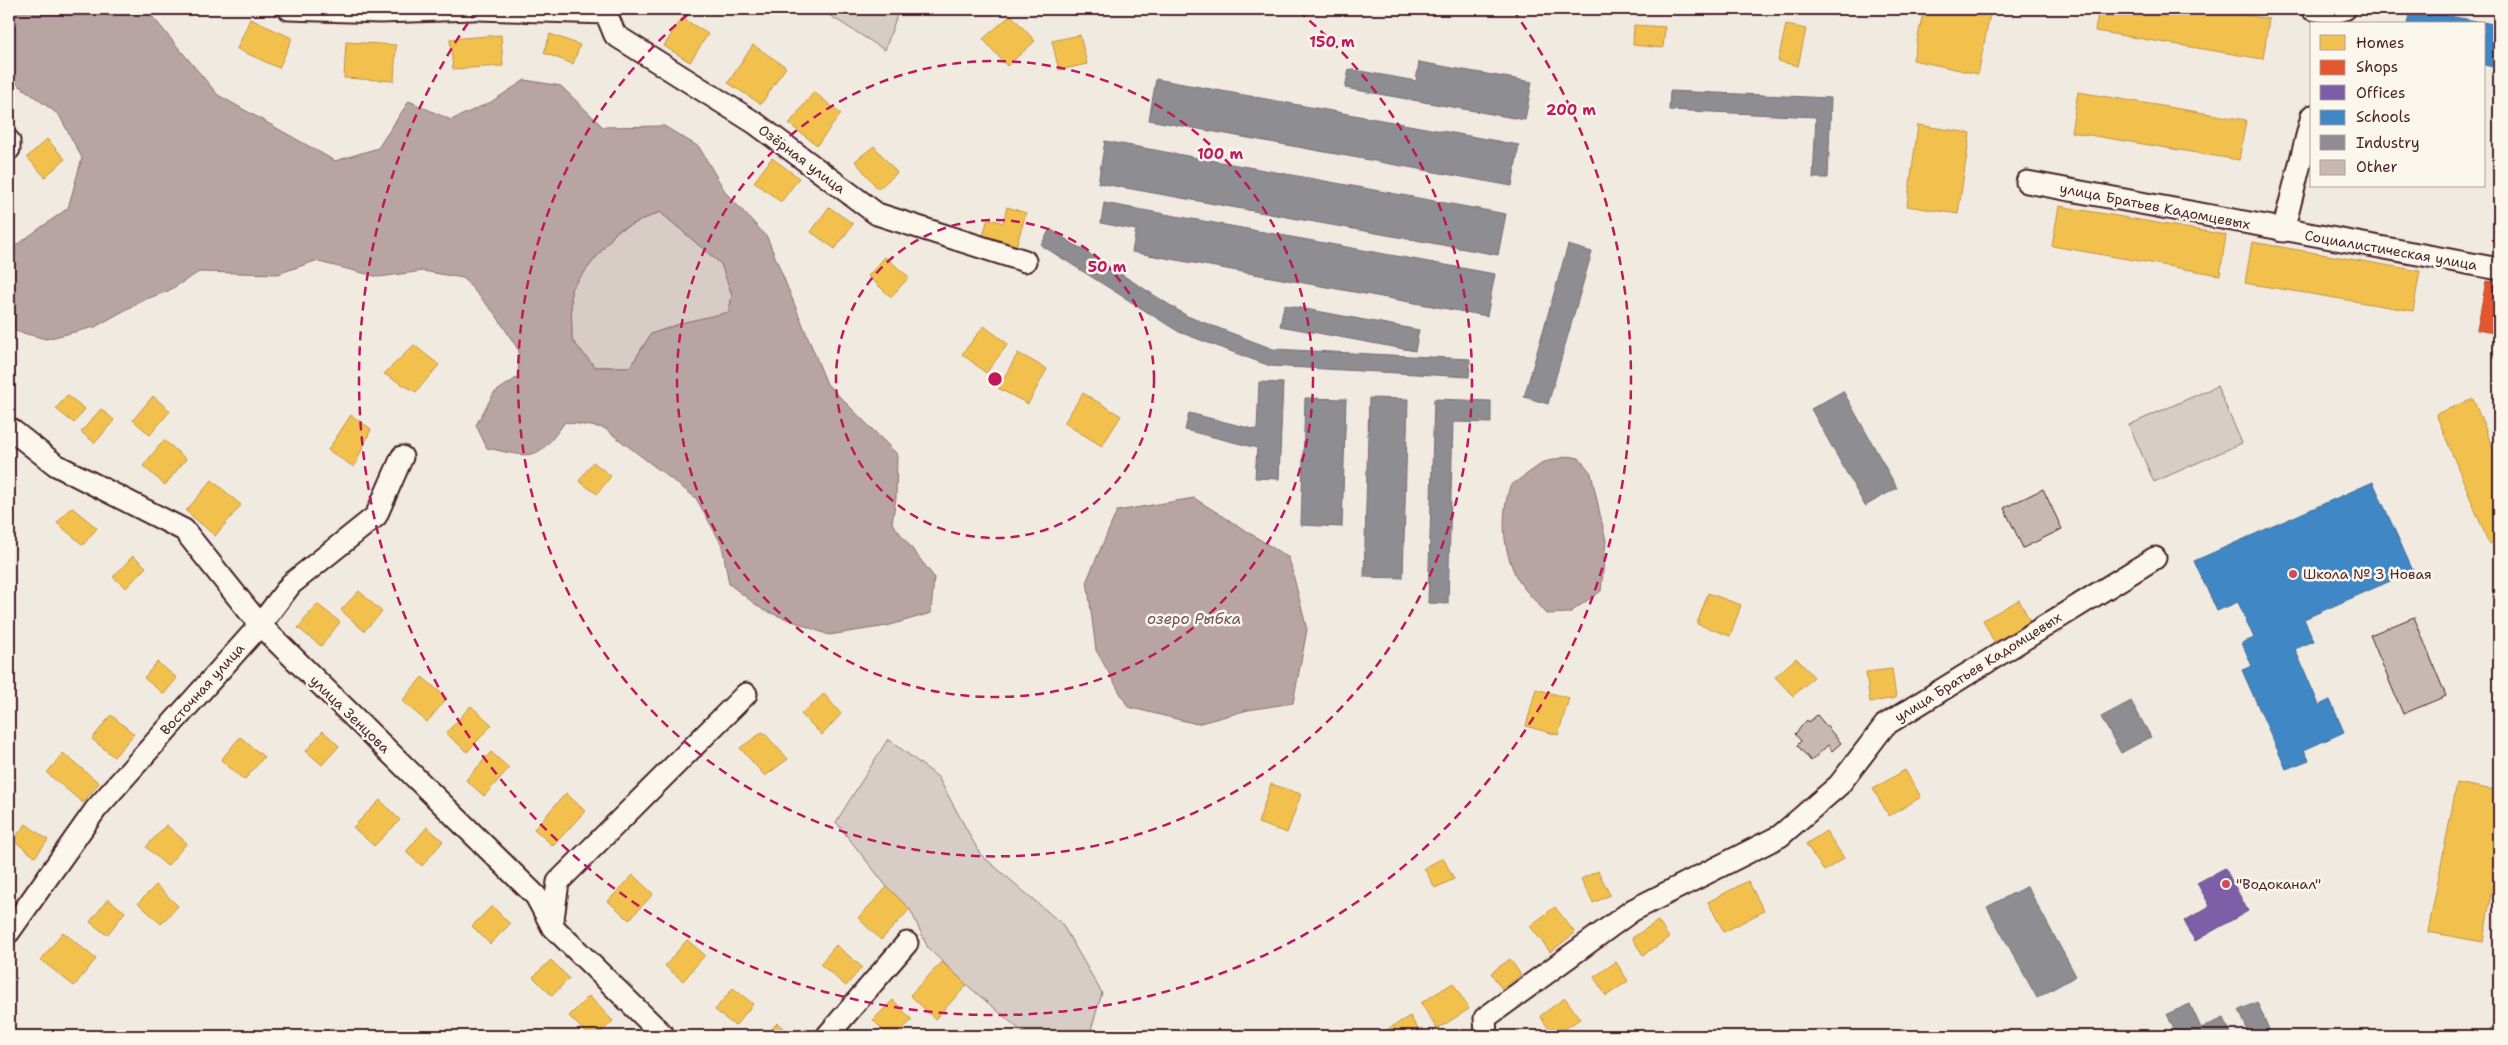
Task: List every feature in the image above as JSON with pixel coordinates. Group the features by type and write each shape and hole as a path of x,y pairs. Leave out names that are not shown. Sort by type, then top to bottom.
{"street":[{"path":"289,9 473,9"},
{"name":"Озёрная улица","path":"479,9 606,11 615,35 755,123 877,214 1025,261"},
{"path":"2312,9 2336,15"},
{"path":"2283,231 2310,124"},
{"path":"9,141 9,149"},
{"name":"улица Братьев Кадомцевых","path":"2027,182 2283,231"},
{"name":"Социалистическая улица","path":"2283,231 2499,269"},
{"name":"улица Зенцова","path":"9,428 56,465 184,530 260,624 536,896 552,926 664,1036"},
{"name":"Восточная улица","path":"9,932 96,809 260,624 291,584 376,516 402,457"},
{"name":"улица Братьев Кадомцевых","path":"1486,1036 1485,1018 1633,910 1780,836 1839,785 1885,725 2155,558"},
{"path":"552,926 558,882 746,694"},
{"path":"827,1036 907,943"}],"shaded area":[{"path":"824,9 899,9 885,50 829,15"},
{"path":"660,212 721,264 732,295 729,313 685,322 651,334 630,367 595,367 572,340 571,289 617,231"},
{"path":"2217,386 2242,443 2154,482 2129,425"},
{"path":"888,739 938,777 980,854 1062,924 1102,993 1089,1036 1027,1036 967,985 928,948 910,909 887,887 836,822"}],"water":[{"path":"9,9 146,9 218,95 335,161 378,148 409,101 451,120 491,102 525,80 561,86 603,127 664,126 699,147 726,193 767,237 827,384 897,454 896,498 892,523 934,577 931,613 887,626 829,635 763,610 729,584 722,545 696,498 604,428 565,422 547,444 533,454 515,454 487,448 476,425 494,393 518,377 519,351 496,315 463,278 423,271 379,277 315,261 278,274 199,272 168,291 141,301 95,327 46,339 15,331 9,292 11,249 68,208 82,158 59,115 9,78","holes":["660,212 721,264 732,295 729,312 685,322 651,334 630,367 595,367 572,340 571,289 617,231"]},
{"path":"1569,456 1579,458 1591,473 1606,541 1601,591 1569,613 1547,614 1521,584 1515,574 1505,541 1505,508 1510,486 1544,462"},
{"name":"озеро Рыбка","path":"1194,498 1289,558 1307,630 1293,703 1248,710 1197,724 1128,707 1096,650 1087,580 1117,511"}],"building: Homes":[{"path":"1924,9 1991,9 1978,74 1913,60"},
{"path":"2099,9 2208,9 2269,19 2263,59 2095,31"},
{"path":"1011,15 1035,41 1007,66 983,39"},
{"path":"682,18 708,34 690,62 664,46"},
{"path":"250,19 292,38 279,68 237,49"},
{"path":"1634,25 1665,27 1663,48 1633,45"},
{"path":"1786,25 1806,29 1798,66 1778,61"},
{"path":"550,34 580,45 573,64 544,53"},
{"path":"501,35 503,66 453,69 450,39"},
{"path":"1080,35 1087,64 1059,70 1052,41"},
{"path":"346,42 396,45 394,81 344,78"},
{"path":"753,45 786,67 761,104 728,83"},
{"path":"814,92 841,114 817,145 789,124"},
{"path":"2078,92 2246,120 2239,160 2071,132"},
{"path":"1918,125 1970,133 1958,214 1907,206"},
{"path":"47,139 65,159 45,177 27,157"},
{"path":"874,146 897,173 878,189 855,161"},
{"path":"772,158 799,178 781,202 754,182"},
{"path":"2059,206 2226,235 2220,275 2052,246"},
{"path":"829,207 853,224 835,249 811,232"},
{"path":"1007,207 1026,213 1015,250 982,240 988,218 1003,223"},
{"path":"2252,242 2420,271 2413,311 2245,283"},
{"path":"885,257 909,277 891,297 868,276"},
{"path":"984,326 1008,344 986,373 962,354"},
{"path":"414,345 439,365 416,392 384,374"},
{"path":"1018,353 1047,369 1028,404 998,388"},
{"path":"1083,393 1121,416 1102,446 1064,423"},
{"path":"67,395 85,409 74,423 56,409"},
{"path":"153,396 170,411 150,435 133,420"},
{"path":"2473,399 2499,463 2499,540 2489,544 2436,414"},
{"path":"101,409 114,420 95,443 81,432"},
{"path":"351,415 371,429 354,467 328,450"},
{"path":"164,440 186,459 165,485 143,466"},
{"path":"593,462 611,476 597,494 579,481"},
{"path":"212,480 241,505 215,536 186,511"},
{"path":"71,507 97,528 83,545 57,523"},
{"path":"133,556 146,567 126,588 113,577"},
{"path":"359,591 382,612 364,631 341,610"},
{"path":"1708,593 1741,605 1730,636 1697,624"},
{"path":"2019,600 2031,623 1994,642 1983,620"},
{"path":"317,604 340,622 321,646 298,628"},
{"path":"1796,658 1814,677 1793,696 1775,677"},
{"path":"157,662 177,678 164,694 144,678"},
{"path":"1892,669 1896,698 1870,702 1866,672"},
{"path":"422,677 447,698 427,722 402,701"},
{"path":"1536,689 1569,698 1558,735 1526,726"},
{"path":"824,694 841,714 822,735 801,714"},
{"path":"471,706 492,725 467,752 446,733"},
{"path":"111,715 134,734 114,757 92,739"},
{"path":"323,731 339,746 322,765 306,751"},
{"path":"763,732 788,759 765,776 740,748"},
{"path":"240,737 264,757 244,780 221,760"},
{"path":"491,752 509,768 484,796 466,780"},
{"path":"63,753 99,783 83,803 47,773"},
{"path":"1905,770 1921,797 1889,816 1873,789"},
{"path":"2457,783 2499,791 2499,846 2483,942 2428,932"},
{"path":"1271,784 1301,794 1287,833 1258,823"},
{"path":"566,793 585,811 553,846 534,829"},
{"path":"380,800 400,820 374,846 353,827"},
{"path":"26,824 48,840 35,857 13,840"},
{"path":"166,825 187,843 167,866 146,847"},
{"path":"427,827 443,841 422,866 406,852"},
{"path":"1826,831 1844,858 1824,871 1806,844"},
{"path":"1443,858 1454,879 1435,888 1424,868"},
{"path":"1598,871 1610,895 1593,903 1581,879"},
{"path":"633,875 653,894 629,920 608,901"},
{"path":"1748,881 1764,911 1724,932 1708,902"},
{"path":"156,885 178,906 161,924 138,903"},
{"path":"887,887 910,909 881,940 858,918"},
{"path":"108,899 125,912 107,935 90,922"},
{"path":"492,906 510,924 490,944 472,926"},
{"path":"1555,907 1575,933 1550,952 1530,926"},
{"path":"1658,921 1669,938 1643,955 1632,938"},
{"path":"63,932 96,959 74,986 41,960"},
{"path":"687,940 705,955 683,981 665,966"},
{"path":"836,945 862,967 846,986 820,964"},
{"path":"1510,959 1521,975 1502,989 1491,973"},
{"path":"551,960 569,978 552,996 533,977"},
{"path":"942,962 967,985 935,1019 910,995"},
{"path":"1616,962 1628,981 1606,996 1594,977"},
{"path":"1453,983 1469,1009 1437,1029 1421,1003"},
{"path":"733,988 753,1004 735,1026 715,1010"},
{"path":"589,996 613,1021 597,1036 589,1036 569,1016"},
{"path":"1565,998 1580,1019 1554,1036 1540,1016"},
{"path":"893,1000 912,1020 895,1036 889,1036 873,1020"},
{"path":"1410,1016 1422,1036 1388,1036 1385,1031"},
{"path":"777,1023 793,1036 766,1036"}],"building: Shops":[{"path":"2486,281 2499,283 2499,334 2477,330"}],"building: Offices":[{"path":"2225,868 2248,911 2195,941 2184,921 2210,906 2197,883"}],"building: Schools":[{"path":"2410,9 2482,22 2407,22"},
{"path":"2486,23 2499,25 2499,68 2486,65"},
{"path":"2373,482 2413,571 2304,619 2314,641 2295,649 2319,705 2330,700 2344,732 2304,750 2309,760 2286,769 2242,670 2252,666 2242,643 2254,638 2238,602 2217,611 2194,561"}],"building: Industry":[{"path":"1419,62 1532,82 1525,120 1345,88 1349,69 1416,81"},
{"path":"1156,79 1519,145 1512,186 1149,120"},
{"path":"1670,91 1831,98 1828,178 1813,178 1816,117 1669,110"},
{"path":"1105,141 1506,214 1498,255 1098,183"},
{"path":"1104,203 1495,274 1487,316 1132,252 1136,230 1101,223"},
{"path":"1050,229 1187,316 1273,349 1470,359 1469,377 1270,366 1179,332 1041,245"},
{"path":"1568,245 1592,252 1548,404 1524,397"},
{"path":"1284,305 1419,330 1415,351 1280,326"},
{"path":"1259,382 1283,383 1279,479 1255,478 1257,448 1185,430 1189,413 1257,430"},
{"path":"1843,391 1897,488 1865,506 1811,409"},
{"path":"1305,398 1346,399 1342,527 1301,525"},
{"path":"1369,398 1408,399 1403,578 1364,577"},
{"path":"1434,399 1491,401 1491,423 1453,422 1448,604 1428,603"},
{"path":"2131,701 2151,737 2121,753 2101,717"},
{"path":"2027,886 2076,976 2037,998 1987,907"},
{"path":"2257,1002 2272,1036 2250,1036 2239,1010"},
{"path":"2190,1004 2201,1028 2224,1018 2232,1036 2177,1036 2167,1014"}],"building: Other":[{"path":"2043,489 2062,529 2023,548 2004,508"},
{"path":"2414,617 2446,696 2403,714 2370,635"},
{"path":"1817,715 1841,743 1832,751 1828,745 1811,761 1797,745 1801,741 1795,734 1807,720 1809,722"}],"place":[{"name":"Школа № 3 Новая","path":"2293,574"},
{"name":"\"Водоканал\"","path":"2226,884"}]}
